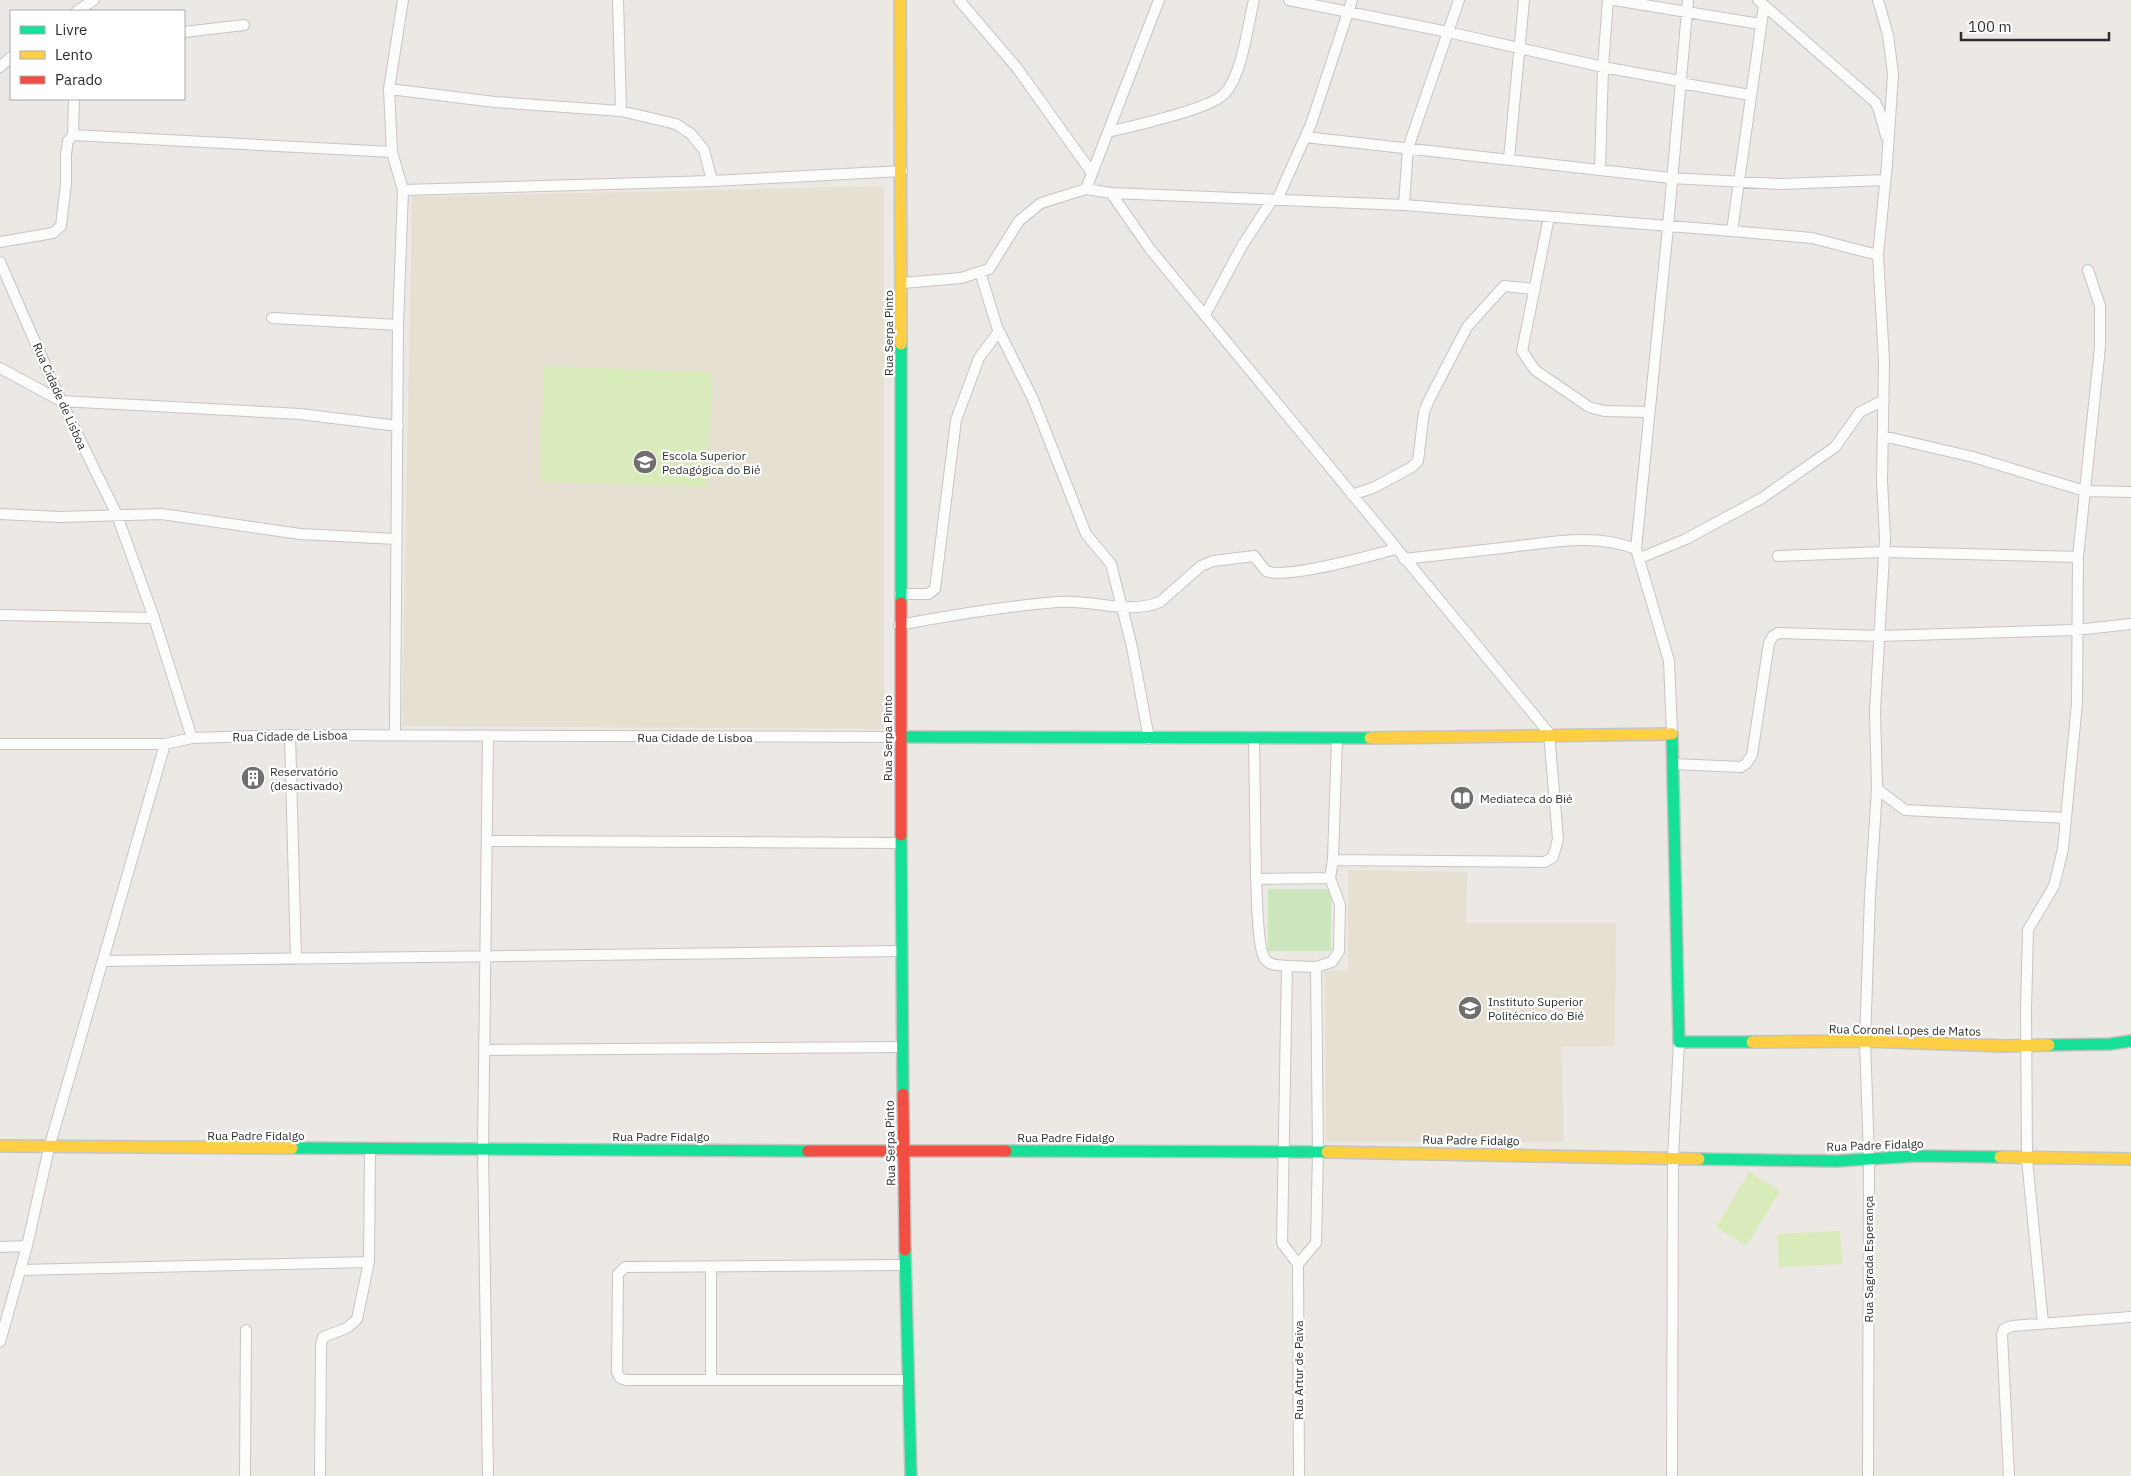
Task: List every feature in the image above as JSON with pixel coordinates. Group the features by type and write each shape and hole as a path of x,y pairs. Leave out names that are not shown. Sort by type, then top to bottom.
{"street":[{"path":"79,10 94,0"},
{"path":"395,735 398,325 404,190 392,152 389,89 403,0"},
{"path":"618,0 621,111"},
{"name":"Rua Serpa Pinto","path":"900,0 902,171 899,625 902,737 900,843 905,1265 911,1476"},
{"path":"960,0 1017,68 1092,173"},
{"path":"1086,189 1159,0"},
{"path":"1108,132 1169,116 1215,100 1225,94 1237,71 1254,0"},
{"path":"1289,0 1448,32 1603,67 1750,95"},
{"path":"1205,315 1242,246 1274,200 1305,137 1352,0"},
{"path":"1404,205 1408,148 1459,0"},
{"path":"1509,159 1524,0"},
{"path":"1600,169 1603,67 1608,0"},
{"path":"1614,0 1760,24"},
{"path":"1672,1476 1673,1156 1679,1042 1672,733 1669,661 1638,554 1649,412 1668,227 1670,178 1688,0"},
{"path":"1878,0 1892,58 1887,140"},
{"path":"1761,2 1875,102 1880,110 1887,140"},
{"path":"1732,231 1760,24 1761,2"},
{"path":"185,32 244,25"},
{"path":"0,67 10,58"},
{"path":"389,89 494,102 621,111 676,124 691,134 704,150 712,181"},
{"path":"0,242 53,233 61,226 65,191 66,154 68,141 73,135 74,100"},
{"path":"73,135 392,152"},
{"path":"1305,137 1670,178 1739,183 1884,180"},
{"name":"Rua Sagrada Esperança","path":"1868,1476 1869,1158 1865,1041 1870,896 1877,789 1875,711 1884,552 1884,361 1878,255 1884,180 1888,164 1887,140"},
{"path":"404,190 712,181 902,171"},
{"path":"902,283 961,278 989,269 996,262 1009,235 1019,221 1041,203 1086,189 1111,193 1404,205 1732,231 1812,238 1878,255"},
{"path":"1111,193 1150,249 1548,734 1558,839 1553,856 1545,862 1333,860"},
{"path":"1549,217 1522,348 1535,370 1589,407 1604,411 1649,412"},
{"name":"Rua Cidade de Lisboa","path":"0,262 61,401 117,515 154,618 192,738 290,735 902,737"},
{"path":"2043,1323 2027,1158 2028,930 2054,886 2063,849 2077,703 2078,557 2100,347 2100,306 2088,270"},
{"path":"980,272 999,331 1034,399 1086,534 1111,564 1149,739"},
{"path":"1352,495 1375,486 1412,467 1418,461 1424,412 1467,328 1504,286 1535,289"},
{"path":"272,318 398,325"},
{"path":"900,594 928,594 935,589 956,420 979,358 999,331"},
{"path":"0,368 61,401 300,414 398,426"},
{"path":"1638,554 1686,539 1762,498 1835,447 1860,412 1884,400"},
{"path":"1883,436 1974,457 2085,490 2131,492"},
{"path":"0,514 59,517 117,515 185,516 300,534 396,539"},
{"path":"1404,558 1572,540 1601,540 1622,543 1638,554"},
{"path":"899,625 988,609 1059,602 1082,601 1122,608 1160,602 1201,566 1214,561 1254,556 1266,571 1277,573 1320,567 1396,549"},
{"path":"1778,556 1884,552 2078,557"},
{"path":"0,615 154,618"},
{"path":"1673,764 1741,767 1746,764 1752,754 1769,643 1773,636 1791,632 1880,636 2076,630 2131,624"},
{"path":"902,737 1149,739 1672,733"},
{"path":"290,735 296,959"},
{"path":"488,736 483,1150 488,1476"},
{"path":"1254,737 1256,879 1260,943 1264,958 1273,965 1316,967 1332,962 1338,951 1340,905 1330,878 1333,860 1337,738"},
{"path":"0,744 165,744 192,738"},
{"path":"0,1342 27,1246 48,1148 165,744"},
{"path":"1877,789 1905,810 2066,818"},
{"path":"487,841 900,843"},
{"path":"1256,879 1330,878"},
{"path":"103,961 296,959 486,954 901,951"},
{"path":"1287,966 1282,1243 1298,1264 1316,1243 1318,1152 1316,967"},
{"name":"Rua Coronel Lopes de Matos","path":"1679,1042 1865,1041 2027,1045 2110,1044 2131,1041"},
{"path":"485,1050 903,1047"},
{"name":"Rua Padre Fidalgo","path":"0,1146 48,1148 483,1150 1318,1152 1673,1156 1837,1161 1916,1156 2131,1158"},
{"path":"320,1476 321,1345 324,1337 348,1328 357,1319 369,1262 370,1149"},
{"path":"0,1247 27,1246"},
{"path":"20,1270 369,1262"},
{"name":"Rua Artur de Paiva","path":"1298,1264 1299,1476"},
{"path":"905,1265 711,1268 625,1267 618,1274 618,1372 620,1378 626,1380 908,1380"},
{"path":"711,1268 711,1379"},
{"path":"2009,1476 2002,1335 2007,1326 2131,1317"},
{"path":"245,1476 246,1330"}],"shaded area":[{"name":"Escola Superior Pedagógica do Bié","path":"884,186 884,729 402,726 412,197"},
{"name":"Instituto Superior Politécnico do Bié","path":"1348,870 1467,872 1466,923 1616,923 1615,1046 1561,1047 1564,1142 1326,1142 1325,971 1348,970"}],"green space":[{"path":"544,366 712,372 708,487 540,481"},
{"path":"1268,889 1331,889 1331,951 1268,951"},
{"path":"1749,1172 1780,1191 1746,1246 1716,1227"},
{"path":"1840,1231 1842,1264 1779,1267 1777,1234"}],"traffic: fast":[{"path":"901,344 901,603"},
{"path":"1672,734 1679,1042 1752,1042"},
{"path":"902,737 1370,738"},
{"path":"901,835 903,1094"},
{"path":"2049,1045 2110,1044 2131,1041"},
{"path":"292,1148 808,1151"},
{"path":"1006,1151 1327,1152"},
{"path":"1699,1159 1837,1161 1916,1156 2000,1157"},
{"path":"905,1250 911,1476"}],"traffic: slow":[{"path":"900,0 901,344"},
{"path":"1370,738 1672,734"},
{"path":"1752,1042 1865,1041 2005,1046 2049,1045"},
{"path":"0,1146 292,1148"},
{"path":"1327,1152 1699,1159"},
{"path":"2000,1157 2131,1159"}],"traffic: jam":[{"path":"901,603 901,835"},
{"path":"903,1094 905,1250"},
{"path":"808,1151 1006,1151"}],"place":[{"name":"Escola Superior Pedagógica do Bié","path":"645,462"},
{"name":"Reservatório (desactivado)","path":"253,778"},
{"name":"Mediateca do Bié","path":"1462,798"},
{"name":"Instituto Superior Politécnico do Bié","path":"1470,1008"}]}
